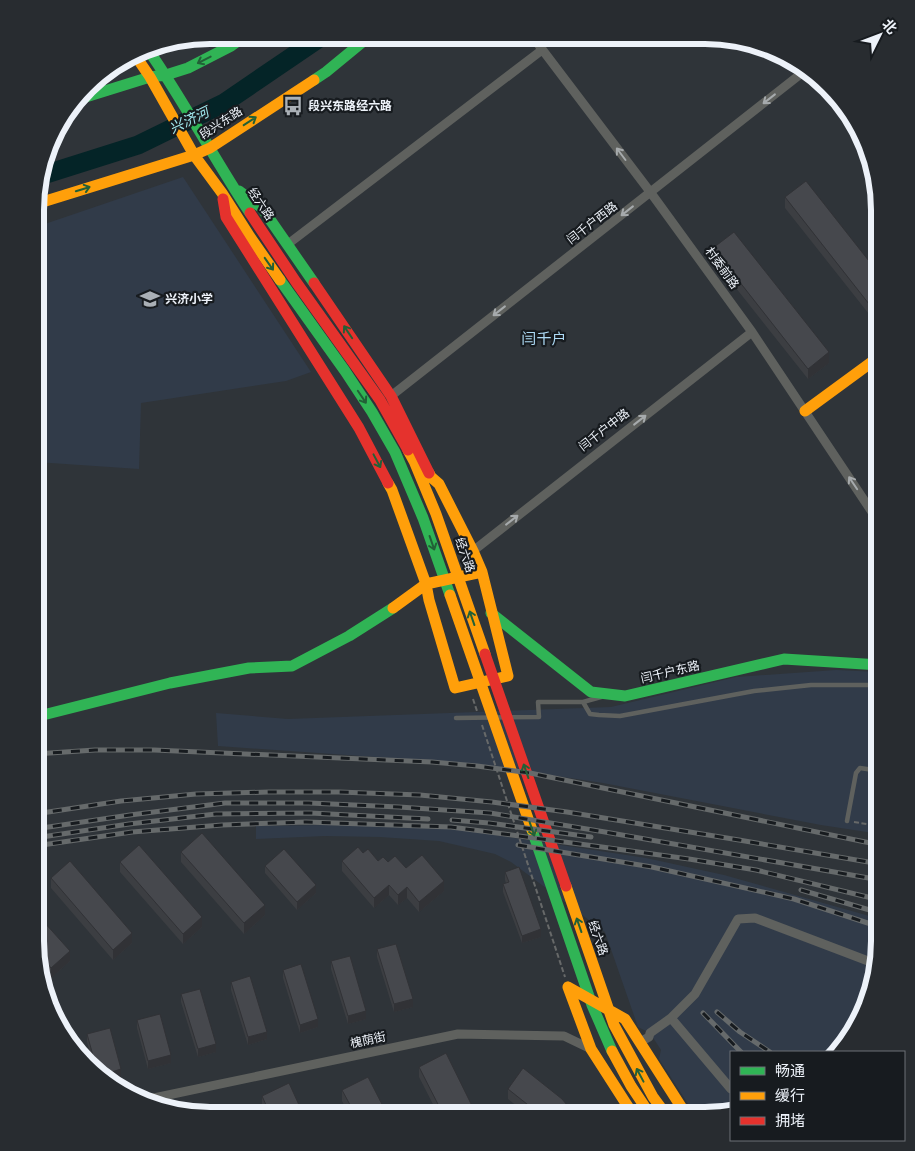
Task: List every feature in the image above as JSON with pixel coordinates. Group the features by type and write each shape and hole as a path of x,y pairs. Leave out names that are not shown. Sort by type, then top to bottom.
{"main road":[{"path":"89,96 150,77 166,75 188,68 234,44"},
{"name":"段兴东路","path":"44,201 194,156 210,148 326,72 361,44"},
{"name":"经六路","path":"152,55 178,94 233,187 296,282 380,400 414,461 436,514 614,1025 641,1076 660,1107"},
{"path":"139,60 194,156 222,193 241,224 350,379 395,452 423,518 592,1005 614,1055 645,1107"},
{"path":"222,193 226,217 359,428 392,490 426,584 455,688 508,676 482,572 473,550 439,484 431,477 391,396 262,208 233,187"},
{"path":"804,410 871,362"},
{"path":"44,715 170,682 248,668 292,666 390,611 426,584 482,572"},
{"name":"闫千户东路","path":"492,613 591,692 625,696 784,659 871,664"},
{"path":"568,987 625,1020 681,1107"},
{"path":"568,987 591,1048 628,1107"}],"street":[{"name":"村委前路","path":"538,44 651,193 752,332 871,510"},
{"path":"288,244 542,50"},
{"name":"闫千户西路","path":"391,396 801,74"},
{"name":"闫千户中路","path":"473,550 752,332"},
{"path":"640,1042 649,1037 650,1033 671,1018 695,994 738,918 755,918 870,962"},
{"path":"671,1018 730,1088"},
{"name":"槐荫街","path":"155,1098 458,1034 564,1036 591,1048"}],"lane":[{"path":"583,702 590,714 620,716 754,690 811,685 871,685"},
{"path":"456,718 539,717 538,702 583,702 608,694"},
{"path":"847,820 856,774 860,768 871,770"}],"path":[{"path":"473,699 479,717"},
{"path":"482,726 568,987"},
{"path":"847,820 871,824"}],"shaded area":[{"name":"兴济小学","path":"183,177 311,372 286,381 141,403 139,469 44,463 44,224"},
{"path":"836,670 871,672 871,833 821,825 603,783 476,764 218,746 216,713 288,719 611,707 736,677"},
{"path":"256,826 394,826 463,830 646,858 724,875 871,916 871,953 868,974 854,1015 830,1051 730,1051 730,1105 690,1107 659,1059 661,1050 650,1033 638,1027 605,932 511,862 495,854 439,841 325,836 256,839"}],"building":[{"path":"806,181 871,264 871,307 785,197"},
{"path":"734,232 829,352 808,369 713,248"},
{"path":"202,833 265,905 244,923 181,852"},
{"path":"139,845 202,917 183,934 120,862"},
{"path":"358,847 363,853 368,849 378,861 383,857 388,862 395,856 406,868 422,855 444,881 419,902 407,887 398,895 389,885 374,898 342,861"},
{"path":"284,849 316,885 297,902 265,866"},
{"path":"70,861 132,933 113,950 51,878"},
{"path":"519,867 541,929 522,936 503,884 509,882 505,872"},
{"path":"44,922 70,951 51,968 45,960"},
{"path":"396,944 413,999 394,1004 377,949"},
{"path":"350,956 366,1011 348,1016 331,961"},
{"path":"301,964 318,1019 300,1025 283,970"},
{"path":"250,976 267,1032 248,1037 231,982"},
{"path":"200,989 216,1044 198,1049 181,994"},
{"path":"160,1014 171,1055 148,1061 137,1020"},
{"path":"110,1028 121,1069 109,1073 95,1061 87,1034"},
{"path":"446,1053 473,1107 439,1107 419,1067"},
{"path":"523,1068 562,1099 569,1107 531,1107 508,1089"},
{"path":"368,1077 383,1107 351,1107 342,1090"},
{"path":"289,1083 300,1107 267,1107 262,1096"}],"waterway":[{"name":"兴济河","path":"48,173 138,145 224,103 311,44"}],"railway":[{"path":"44,753 95,750 154,750 432,762 477,766 530,773 871,843"},
{"path":"44,813 121,801 196,794 339,792 420,795 567,812 871,862"},
{"path":"44,828 225,803 309,803 399,807 490,813 871,878"},
{"path":"44,837 216,814 310,813 428,819"},
{"path":"452,820 489,823 591,837"},
{"path":"44,845 132,832 222,825 306,822 451,827 689,859 756,870 871,898"},
{"path":"518,845 652,867 794,899 871,924"},
{"path":"801,890 871,910"},
{"path":"717,1012 740,1032 768,1051"},
{"path":"703,1013 740,1051"}],"traffic: fast":[{"path":"89,96 150,77 166,75 188,68 234,44"},
{"path":"314,80 360,44"},
{"path":"151,55 250,213"},
{"path":"239,191 262,208 314,283"},
{"path":"280,280 345,371 395,452 423,518 450,595"},
{"path":"44,715 170,683 249,668 292,666 349,636 393,608"},
{"path":"491,613 591,692 625,696 784,659 871,664"},
{"path":"532,830 592,1005 612,1051"}],"traffic: slow":[{"path":"138,60 194,155 222,193 280,280"},
{"path":"44,201 194,155 210,148 314,80"},
{"path":"805,411 871,363"},
{"path":"408,450 436,514 485,654"},
{"path":"393,608 426,584 455,688 508,676 482,572 439,484 429,473"},
{"path":"388,483 426,584 482,572"},
{"path":"450,595 532,830"},
{"path":"566,886 614,1025 660,1107"},
{"path":"568,987 625,1019 681,1107"},
{"path":"568,987 591,1049 628,1107"},
{"path":"612,1051 645,1107"}],"traffic: jam":[{"path":"223,199 226,217 359,428 388,483"},
{"path":"250,213 296,282 380,400 408,450"},
{"path":"314,283 391,396 429,473"},
{"path":"485,654 566,886"}],"place":[{"name":"段兴东路经六路","path":"293,106"},
{"name":"兴济小学","path":"150,299"}],"district":[{"name":"闫千户","path":"544,339"}]}
